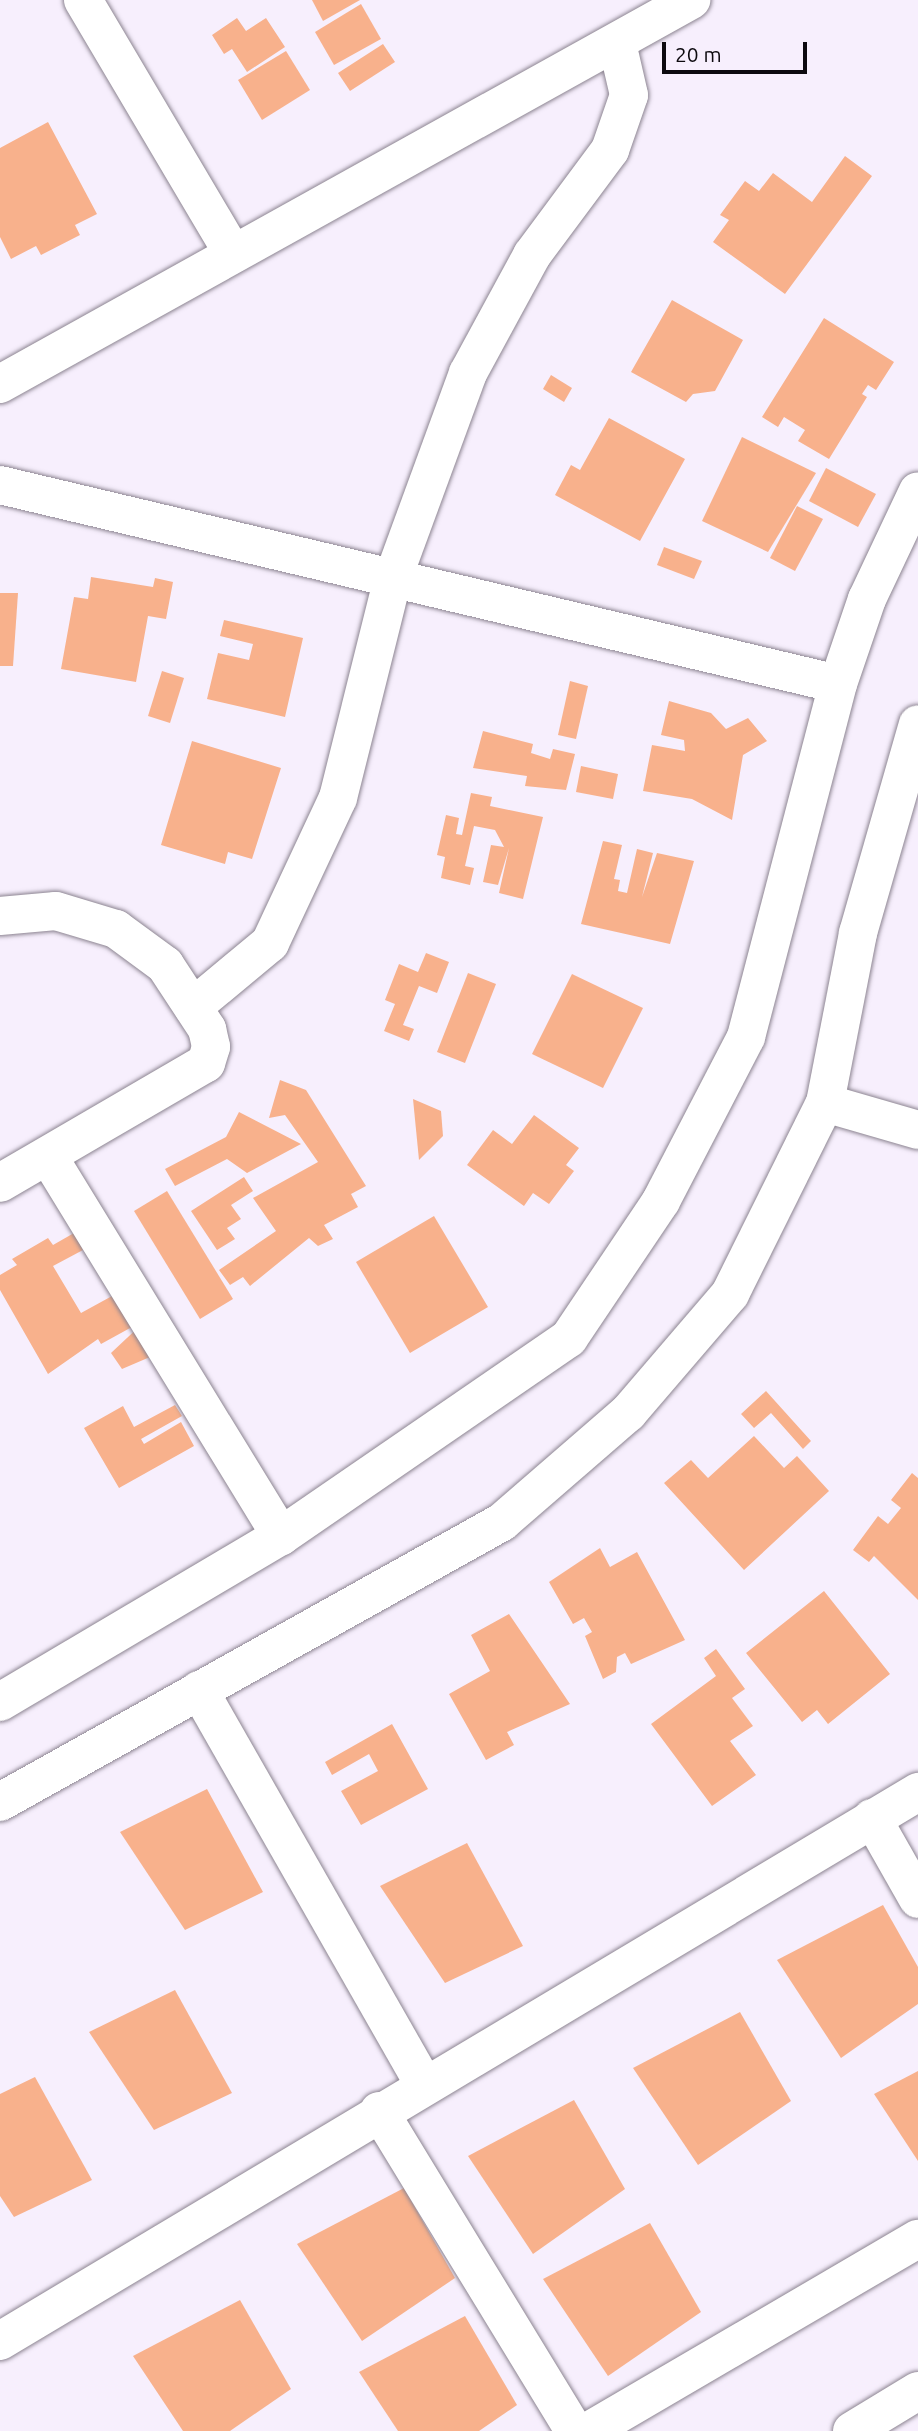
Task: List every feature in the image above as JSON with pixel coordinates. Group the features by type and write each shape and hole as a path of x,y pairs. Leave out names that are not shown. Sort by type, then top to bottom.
{"street":[{"path":"83,0 233,254"},
{"path":"0,384 691,0"},
{"path":"193,1007 270,943 332,810 393,578 468,373 532,255 610,150 629,94 617,43"},
{"path":"0,485 838,684"},
{"path":"0,1702 281,1536 569,1338 661,1201 746,1037 838,684 867,599 918,491"},
{"path":"0,1802 502,1522 628,1413 730,1294 825,1102 858,933 918,724"},
{"path":"0,916 56,911 116,929 165,965 193,1007 212,1047 206,1063 0,1183"},
{"path":"825,1102 918,1130"},
{"path":"48,1156 281,1536"},
{"path":"0,1668 51,1671"},
{"path":"200,1690 424,2084"},
{"path":"0,2341 424,2084 918,1792"},
{"path":"872,1818 918,1899"},
{"path":"379,2111 574,2431"},
{"path":"589,2431 918,2239"},
{"path":"852,2431 918,2391"}],"building":[{"path":"312,0 360,0 323,21"},
{"path":"361,4 381,39 334,65 315,32"},
{"path":"237,18 246,31 266,18 285,47 247,72 232,49 224,54 212,35"},
{"path":"383,44 395,62 350,91 338,73"},
{"path":"286,51 310,90 262,120 238,80"},
{"path":"48,122 97,214 75,225 80,235 41,255 36,246 11,259 0,237 0,148"},
{"path":"845,156 872,176 785,294 713,242 729,220 720,215 745,181 759,191 773,173 812,202"},
{"path":"672,300 743,340 715,391 693,394 686,402 631,372"},
{"path":"824,318 894,362 876,390 868,385 862,394 867,397 829,459 798,441 805,430 784,417 778,427 762,417"},
{"path":"551,375 572,388 564,402 543,389"},
{"path":"609,418 685,459 640,541 555,495 571,465 580,470"},
{"path":"742,437 816,473 768,552 702,521"},
{"path":"826,468 876,494 858,527 809,501"},
{"path":"797,506 823,519 795,571 770,558"},
{"path":"664,547 702,561 694,579 657,565"},
{"path":"91,577 153,587 155,578 173,582 166,619 148,616 136,682 61,669 74,597 88,599"},
{"path":"0,593 18,593 13,666 0,666"},
{"path":"224,620 303,638 285,717 207,699 218,653 249,660 253,644 220,636"},
{"path":"162,671 184,678 170,723 148,716"},
{"path":"570,681 588,686 576,739 558,735"},
{"path":"669,701 711,713 726,729 748,718 767,741 743,755 732,820 692,799 643,791 652,745 685,751 684,740 661,735"},
{"path":"483,731 533,744 531,753 550,759 553,749 575,754 566,790 525,786 527,776 473,768"},
{"path":"192,741 281,768 252,859 228,852 225,864 161,845"},
{"path":"581,766 618,774 613,799 576,792"},
{"path":"471,793 492,797 490,806 543,817 523,899 499,893 509,848 498,885 483,882 491,845 504,847 495,830 474,826 465,866 474,868 470,885 441,878 445,857 437,855 446,815 459,818 456,834 462,835"},
{"path":"603,841 622,845 614,879 620,880 618,891 627,893 637,849 653,853 642,897 657,853 694,861 670,944 581,924"},
{"path":"426,953 449,962 437,993 419,986 403,1025 414,1029 409,1041 384,1031 395,1004 385,1000 399,964 418,972"},
{"path":"468,973 496,984 465,1063 437,1052"},
{"path":"572,974 643,1008 603,1088 532,1054"},
{"path":"280,1080 306,1090 366,1186 351,1194 358,1207 324,1225 333,1239 318,1246 309,1238 250,1286 243,1277 230,1285 219,1270 276,1231 253,1198 318,1162 285,1115 269,1118"},
{"path":"413,1099 441,1111 443,1136 419,1160"},
{"path":"239,1112 301,1144 247,1173 227,1159 175,1186 165,1169 226,1137"},
{"path":"534,1115 579,1148 566,1165 574,1171 549,1204 533,1193 524,1206 467,1165 493,1130 512,1144"},
{"path":"244,1177 253,1191 231,1205 241,1219 227,1228 235,1239 217,1250 191,1211"},
{"path":"167,1191 233,1299 200,1319 134,1211"},
{"path":"434,1216 488,1307 410,1353 356,1262"},
{"path":"74,1233 83,1250 53,1266 81,1313 123,1290 141,1322 101,1344 98,1339 48,1374 0,1290 0,1275 17,1265 12,1259 48,1238 53,1245"},
{"path":"144,1322 164,1351 122,1369 111,1353"},
{"path":"766,1391 811,1441 803,1449 771,1413 754,1428 741,1414"},
{"path":"175,1405 182,1416 141,1439 144,1444 181,1422 194,1446 119,1488 84,1428 123,1406 134,1427"},
{"path":"754,1436 784,1468 797,1456 829,1491 744,1570 664,1483 691,1460 708,1478"},
{"path":"912,1473 918,1478 918,1600 874,1556 869,1562 853,1550 878,1516 888,1524 901,1508 891,1500"},
{"path":"600,1548 610,1567 637,1552 685,1640 631,1664 625,1653 617,1657 616,1672 603,1679 585,1636 592,1632 584,1618 573,1624 549,1582"},
{"path":"824,1591 890,1674 828,1724 817,1710 802,1722 746,1653"},
{"path":"509,1614 570,1704 507,1732 514,1745 486,1760 449,1694 490,1671 471,1635"},
{"path":"716,1649 745,1689 732,1698 753,1726 730,1741 756,1775 712,1806 651,1724 716,1676 704,1658"},
{"path":"392,1724 428,1789 361,1825 341,1791 378,1771 369,1754 332,1775 325,1762"},
{"path":"207,1789 263,1892 185,1930 120,1832"},
{"path":"467,1843 523,1946 445,1983 380,1886"},
{"path":"883,1905 918,1967 918,2004 841,2058 777,1960"},
{"path":"175,1990 232,2093 154,2130 89,2032"},
{"path":"740,2012 791,2101 698,2165 633,2068"},
{"path":"918,2071 918,2161 874,2094"},
{"path":"35,2077 92,2180 14,2217 0,2196 0,2094"},
{"path":"574,2100 625,2189 533,2254 468,2156"},
{"path":"404,2188 455,2278 362,2341 297,2244"},
{"path":"650,2223 701,2312 608,2376 543,2279"},
{"path":"240,2300 291,2389 230,2431 183,2431 133,2356"},
{"path":"465,2316 517,2405 479,2431 398,2431 359,2372"}]}
